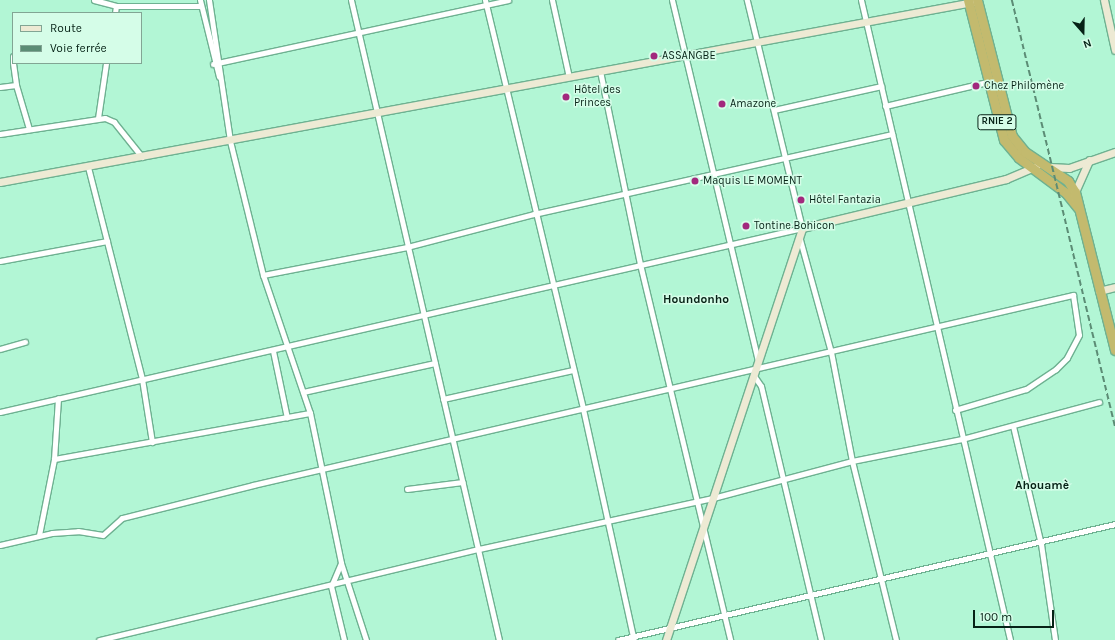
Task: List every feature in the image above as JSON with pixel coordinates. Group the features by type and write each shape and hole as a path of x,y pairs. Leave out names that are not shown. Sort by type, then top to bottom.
{"highway":[{"name":"RNIE 2","path":"973,1 987,82 1004,140 1034,169 1066,193 1081,212"},
{"name":"RNIE 2","path":"973,1 1008,127 1018,145 1050,167 1075,192 1115,350"}],"street":[{"path":"94,0 116,6 201,6"},
{"path":"200,0 214,64 220,80 230,141 263,275 286,347 310,413 323,468 341,563 350,581 366,640"},
{"path":"209,0 221,63 220,80"},
{"path":"351,0 422,316 435,363 499,640"},
{"path":"214,64 358,34 486,3 508,0"},
{"path":"552,0 569,77"},
{"path":"672,0 728,243 758,362"},
{"path":"666,640 802,228 787,157 774,110 748,0"},
{"path":"861,0 1010,640"},
{"path":"1104,0 1115,50"},
{"path":"0,182 230,141 685,55 867,24 973,1"},
{"path":"486,3 534,214 583,409 633,638"},
{"path":"115,12 116,6"},
{"path":"13,64 16,85 29,129"},
{"path":"98,118 106,64"},
{"path":"600,72 624,194 640,264 730,640"},
{"path":"885,106 987,82"},
{"path":"0,87 16,85"},
{"path":"774,110 881,86"},
{"path":"0,134 98,118 114,122 142,157"},
{"path":"263,275 407,247 534,214 892,134"},
{"path":"1050,167 1069,168 1115,152"},
{"path":"1075,192 1089,160"},
{"path":"0,412 422,316 728,243 802,228 909,203 1034,169 1040,161"},
{"path":"88,167 142,379 152,442"},
{"path":"799,236 831,352 852,461 896,640"},
{"path":"0,261 107,241"},
{"path":"1100,290 1115,287"},
{"path":"0,545 39,535 78,531 103,535 128,516 323,468 453,440 670,389 755,372 937,326 1073,295 1078,314 1076,343 1046,378 1026,389 956,410"},
{"path":"0,349 25,342"},
{"path":"273,350 287,418"},
{"path":"303,392 435,363"},
{"path":"443,399 573,370"},
{"path":"755,372 761,386 821,640"},
{"path":"39,535 54,459 58,398"},
{"path":"99,640 331,586 478,549 713,498 782,478 852,461 962,439 1099,402"},
{"path":"54,459 310,413"},
{"path":"1013,426 1041,544 1055,640"},
{"path":"407,489 463,482"},
{"path":"618,640 633,638 669,628 1041,544 1115,524"},
{"path":"341,563 331,586 344,640"}],"railway":[{"path":"1012,0 1115,427"}],"place":[{"name":"ASSANGBE","path":"654,56"},
{"name":"Chez Philomène","path":"976,86"},
{"name":"Hôtel des Princes","path":"566,97"},
{"name":"Amazone","path":"722,104"},
{"name":"Maquis LE MOMENT","path":"695,181"},
{"name":"Hôtel Fantazia","path":"801,200"},
{"name":"Tontine Bohicon","path":"746,226"}],"district":[{"name":"Houndonho","path":"696,300"},
{"name":"Ahouamè","path":"1042,486"}]}
